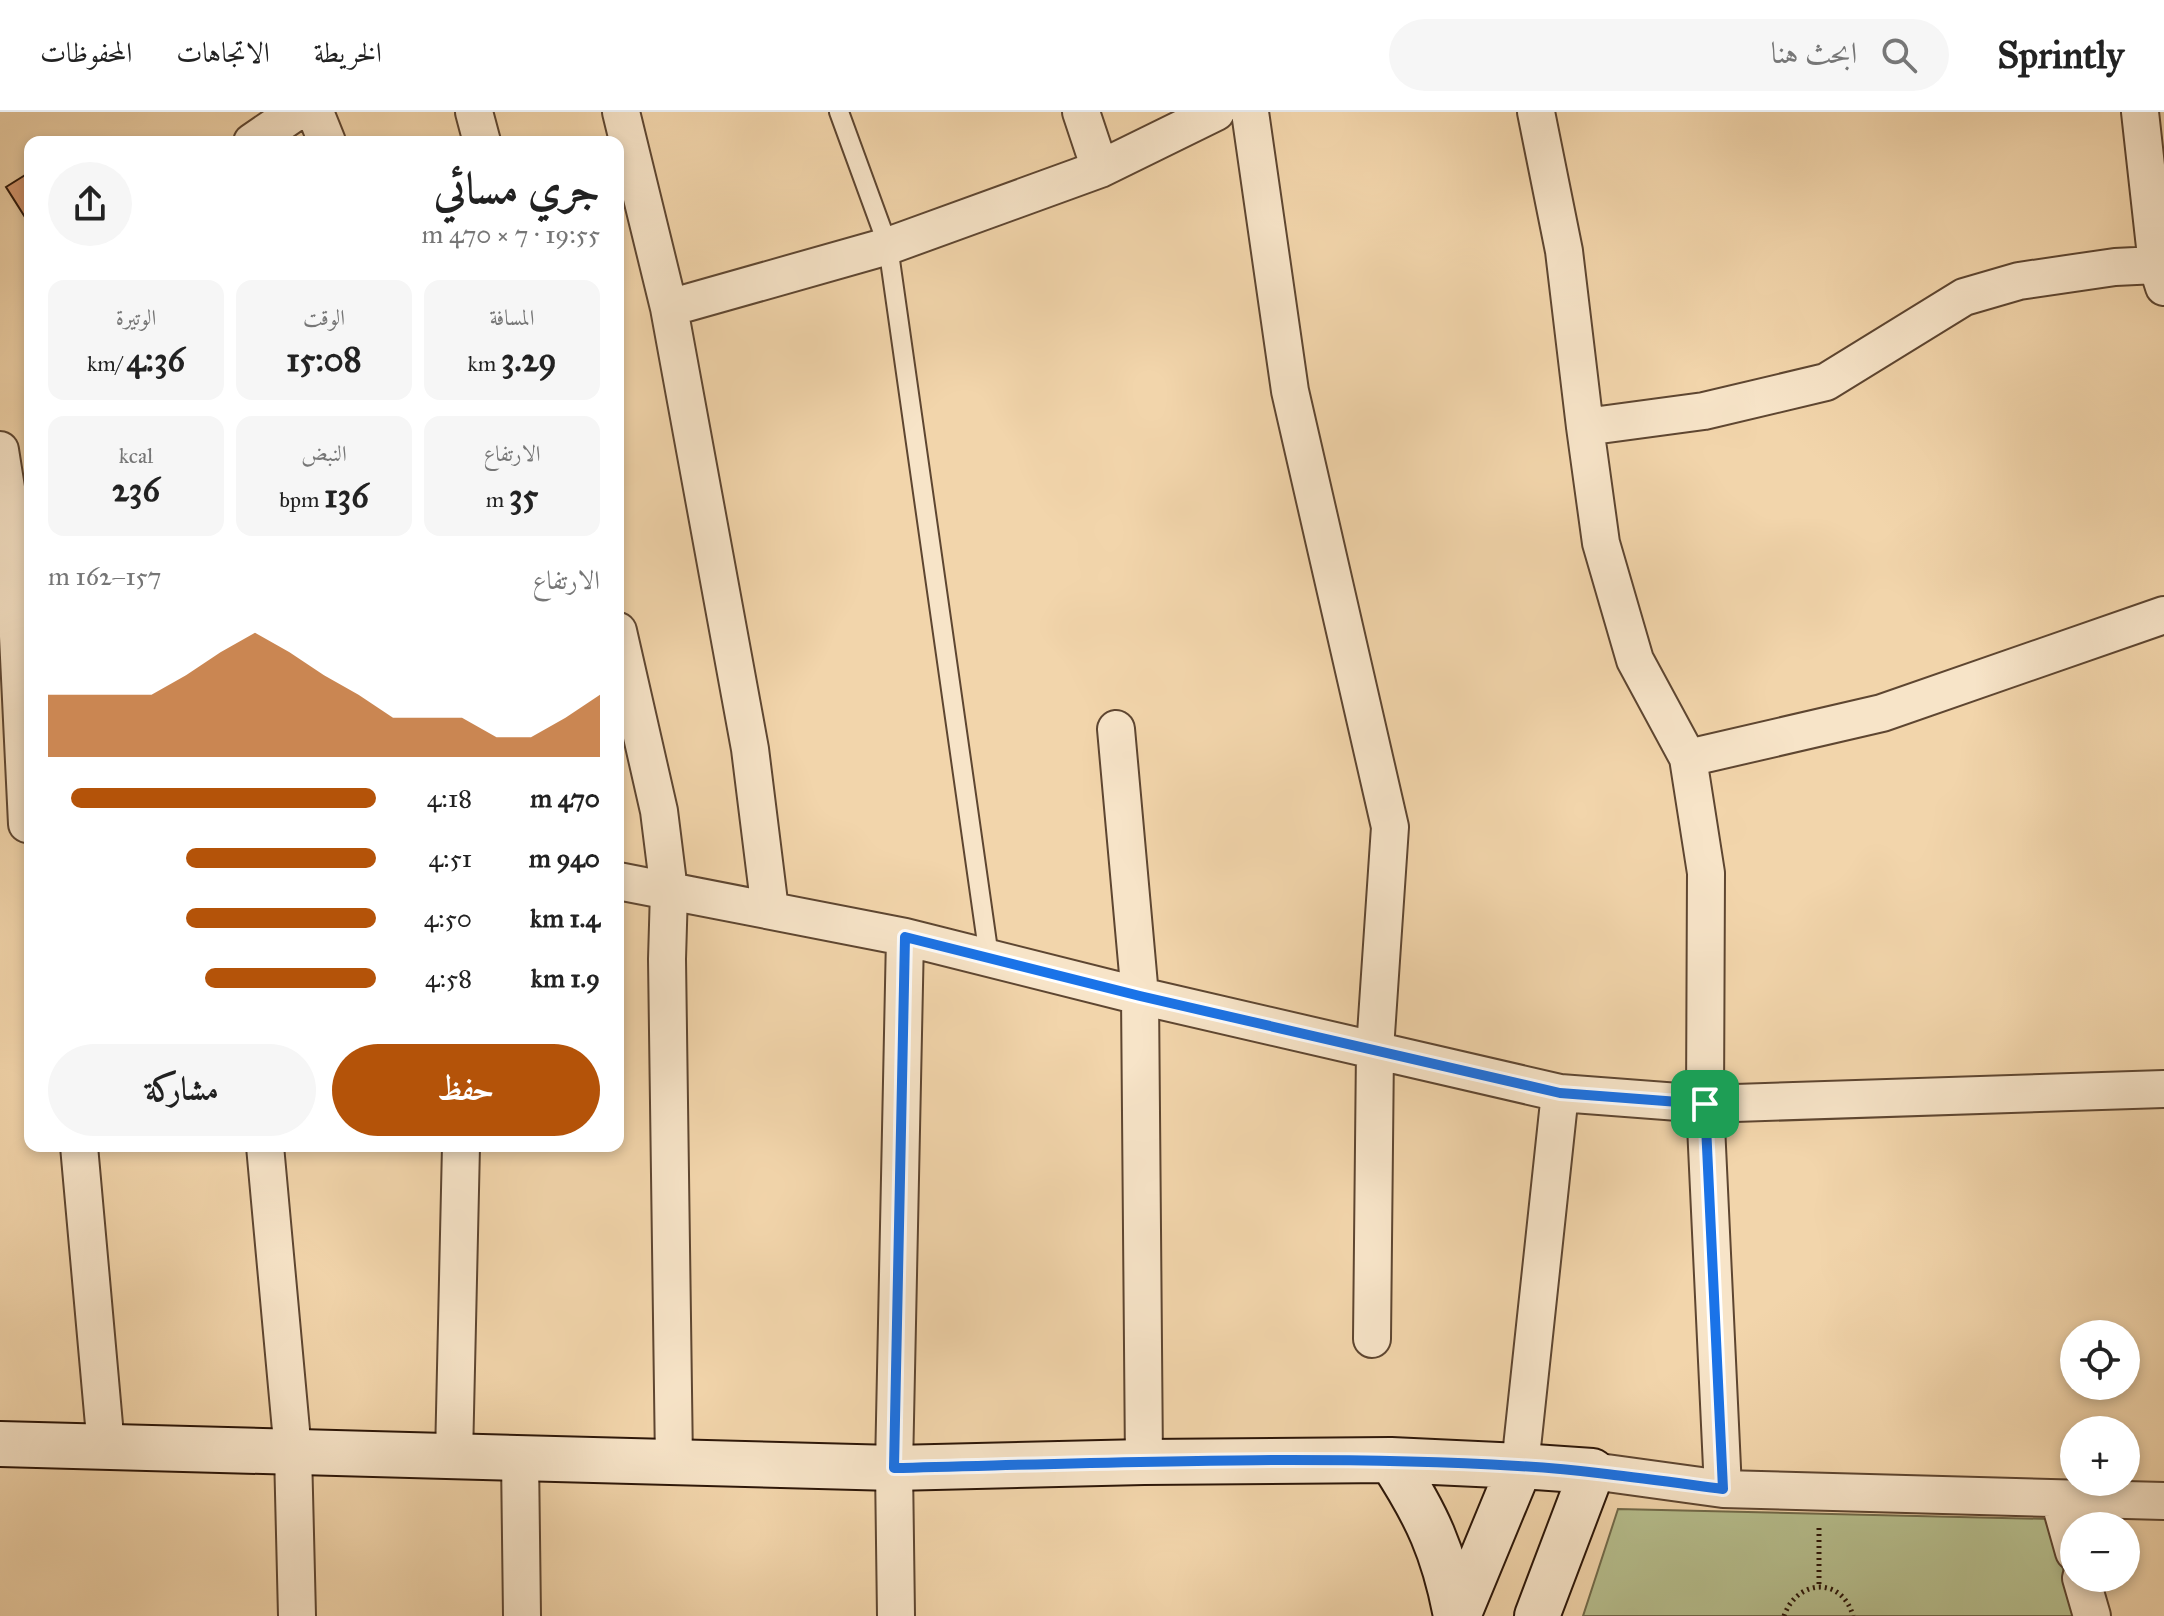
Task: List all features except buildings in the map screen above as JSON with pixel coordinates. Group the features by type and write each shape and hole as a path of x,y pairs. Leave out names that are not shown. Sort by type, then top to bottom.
{"main road":[{"path":"0,1444 894,1468 1391,1460 1592,1471 1537,1616"},
{"path":"1391,1460 1435,1535 1457,1616"},
{"path":"1457,1616 1520,1466"}],"street":[{"path":"261,136 296,112"},
{"path":"315,112 325,136"},
{"path":"474,112 480,136"},
{"path":"621,112 669,308 750,749 770,910"},
{"path":"1081,112 1100,169"},
{"path":"669,308 888,246 1100,169 1216,112"},
{"path":"1250,112 1290,391 1390,827 1375,1049 1372,1339"},
{"path":"1536,112 1564,251 1601,543 1635,660 1688,758 1706,873 1705,1104 1723,1489"},
{"path":"1585,427 1704,411 1826,382 1964,297 2019,281 2115,267 2160,277 2140,112"},
{"path":"0,450 13,532 19,824"},
{"path":"1688,758 1882,713 2164,615"},
{"path":"624,657 659,811 669,891 667,959 674,1462"},
{"path":"1116,729 1140,996 1144,1462"},
{"path":"624,882 905,937 1140,996 1560,1093 1705,1104 2164,1089"},
{"path":"896,1616 894,1468 905,937"},
{"path":"1520,1466 1560,1093"},
{"path":"80,1152 106,1447"},
{"path":"266,1152 293,1452 297,1616"},
{"path":"454,1457 461,1152"},
{"path":"520,1458 522,1616"},
{"path":"1592,1471 1723,1489 2164,1501"},
{"path":"2059,1499 2063,1512"},
{"path":"2085,1592 2092,1616"}],"lane":[{"path":"839,112 888,246 989,957"}],"path":[{"path":"1818,1492 1819,1587"},
{"path":"1784,1616 1788,1604 1796,1595 1819,1587 1841,1595 1853,1616"}],"green space":[{"path":"1618,1509 2049,1519 2060,1559 2060,1592 2069,1592 2076,1616 1583,1616"}],"route":[{"path":"905,937 1140,996 1560,1093 1705,1104 1723,1489 1592,1471 1391,1460 894,1468 905,937"}]}
